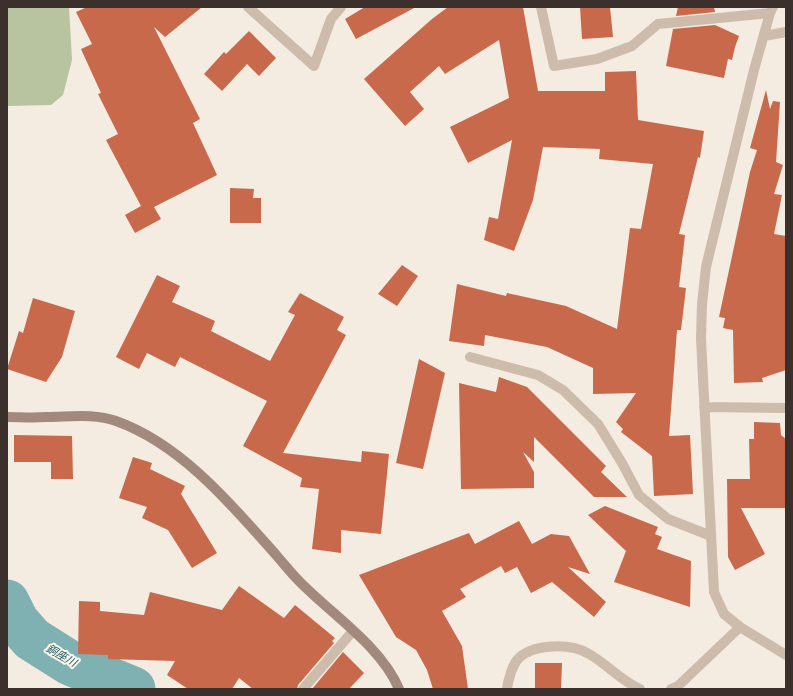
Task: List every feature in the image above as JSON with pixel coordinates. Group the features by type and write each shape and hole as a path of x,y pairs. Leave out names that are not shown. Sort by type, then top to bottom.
{"street":[{"path":"248,7 314,66 331,19 341,7"},
{"path":"541,7 554,66 597,59 632,46 658,24 771,10 754,70 706,267 702,304 701,339 714,592 724,614 740,627 786,655"},
{"path":"764,36 786,32"},
{"path":"470,357 538,375 563,390 598,424 622,462 639,495 668,519 712,536"},
{"path":"704,407 786,408"},
{"path":"7,417 87,416 115,421 147,436 170,450 197,471 243,518 298,581 353,631 383,661 399,689"},
{"path":"671,689 678,686 740,627"},
{"path":"303,689 353,631"},
{"path":"507,689 508,681 517,661 530,650 567,646 589,653 640,689"}],"green space":[{"path":"7,7 69,7 72,60 63,95 51,105 7,106"}],"building":[{"path":"87,7 202,7 165,37 154,27 200,119 193,123 217,175 154,207 161,219 135,233 125,215 141,206 106,140 118,134 98,94 101,93 81,49 92,44 76,12"},
{"path":"365,7 416,7 356,39 345,19"},
{"path":"448,7 523,7 538,91 605,91 605,72 636,71 638,120 704,131 700,158 698,157 679,234 685,235 679,287 686,288 681,330 677,330 669,436 690,435 693,494 654,496 652,456 621,432 623,429 616,422 636,393 593,394 593,368 547,347 485,335 484,346 449,341 457,284 506,296 507,293 566,306 617,329 630,228 641,229 653,164 599,159 600,149 543,147 533,200 514,251 484,240 489,217 498,219 512,140 468,163 450,127 509,98 499,40 445,74 439,66 410,92 424,109 405,126 364,79 432,19"},
{"path":"580,7 610,7 613,37 582,39"},
{"path":"678,7 714,7 715,12 676,16"},
{"path":"715,25 739,36 732,60 728,59 724,78 666,66 673,29"},
{"path":"249,31 276,58 259,76 247,64 222,91 204,74 224,52 226,54"},
{"path":"766,90 770,109 773,101 780,102 776,162 783,165 774,194 782,195 774,234 786,236 786,370 762,378 763,382 734,383 733,330 723,328 725,318 719,317 750,172 757,150 750,148"},
{"path":"230,188 254,189 253,198 261,198 261,223 230,223"},
{"path":"402,265 418,276 397,306 378,294"},
{"path":"157,275 180,286 172,302 215,321 211,331 270,361 295,315 288,312 300,293 344,317 337,330 346,335 283,453 361,462 362,451 389,454 381,534 341,530 341,553 312,549 319,489 300,487 302,478 243,446 267,401 180,357 175,367 147,353 139,369 116,357"},
{"path":"33,298 75,311 62,357 46,382 7,369 19,331 23,333"},
{"path":"419,359 445,373 423,469 396,463"},
{"path":"499,377 527,387 606,466 601,472 627,497 594,497 534,437 534,462 523,452 534,472 534,488 461,489 459,383 496,392"},
{"path":"754,422 780,423 781,435 786,439 786,508 741,508 765,554 735,570 728,557 727,479 750,479 749,439 754,439"},
{"path":"14,435 72,436 73,479 51,479 51,462 14,462"},
{"path":"133,457 152,463 150,469 185,486 181,494 217,553 192,568 168,530 142,518 147,507 119,498"},
{"path":"605,506 658,527 655,534 662,537 657,549 691,561 690,607 614,582 626,551 588,515"},
{"path":"519,521 532,544 551,534 569,536 590,574 568,567 606,602 594,617 552,582 531,593 517,567 505,573 501,566 460,589 466,597 442,611 462,646 468,689 433,689 427,670 416,650 396,637 359,575 469,533 475,544"},
{"path":"239,586 284,618 295,605 335,638 332,641 334,643 298,685 297,689 253,689 239,678 232,689 188,689 167,675 175,661 108,659 108,655 78,654 79,601 100,602 100,611 144,615 150,592 222,610"},
{"path":"343,652 364,673 349,689 312,689"},
{"path":"535,663 562,663 561,689 535,689"}],"waterway":[{"name":"銅座川","path":"7,602 17,622 32,639 70,663 133,689"}]}
